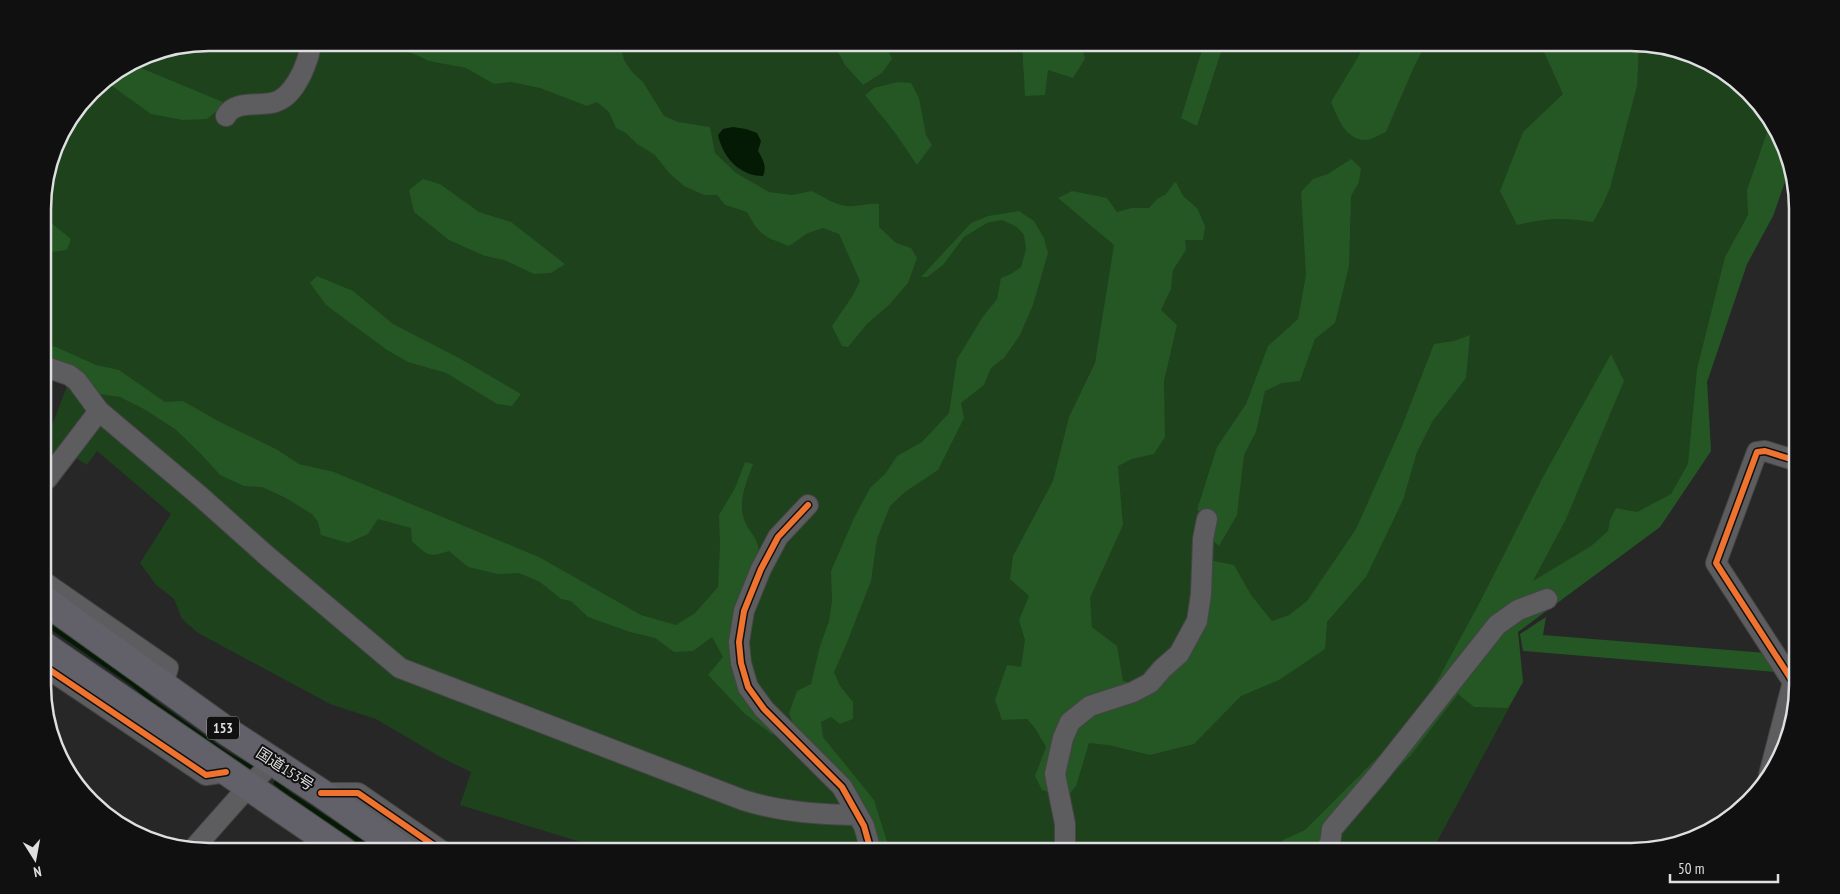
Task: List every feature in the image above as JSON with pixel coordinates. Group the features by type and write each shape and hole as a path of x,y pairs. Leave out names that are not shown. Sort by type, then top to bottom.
{"highway":[{"name":"国道153号","path":"51,605 228,732 321,793 391,843"},
{"name":"153","path":"51,651 329,843"}],"street":[{"path":"226,116 228,112 238,107 269,104 286,97 298,80 309,51"},
{"path":"52,369 69,375 77,381 99,411 400,668 743,800 768,808 826,815 858,815"},
{"path":"51,474 99,411"},
{"path":"1789,458 1765,451 1757,452 1716,563 1789,666"},
{"path":"808,505 778,537 761,569 744,611 738,642 741,663 748,687 764,709 842,787 864,826 869,843"},
{"path":"1065,842 1065,824 1055,774 1063,738 1070,722 1090,706 1134,692 1150,683 1162,668 1179,654 1197,621 1201,594 1203,539 1207,518"},
{"path":"51,587 168,668 163,685"},
{"path":"1329,842 1332,829 1378,775 1497,625 1518,610 1547,599"},
{"path":"51,671 206,775 226,772"},
{"path":"199,842 248,786 274,762"},
{"path":"321,793 358,793 429,843"}],"green space":[{"path":"210,51 1630,51 1661,54 1691,63 1710,72 1727,84 1756,113 1768,130 1777,149 1785,181 1773,216 1747,264 1707,382 1711,451 1660,527 1518,632 1523,682 1437,842 583,843 460,805 471,772 442,758 376,719 330,704 198,633 182,619 174,599 156,585 140,563 171,514 97,451 87,465 73,456 51,467 52,427 69,381 52,376 52,199 54,179 63,149 84,113 105,91 122,78 130,72 159,60 189,53"},
{"path":"403,51 622,51 624,60 632,72 643,82 664,116 678,122 710,127 715,153 736,173 769,192 792,195 812,191 833,202 846,206 879,204 879,227 896,243 911,248 917,258 908,283 890,304 867,324 848,347 842,346 832,326 860,281 839,234 823,228 808,233 789,246 774,240 763,234 755,226 747,212 725,205 717,195 704,195 684,186 669,173 655,155 637,144 626,133 616,128 609,112 597,102 587,106 540,88 511,82 494,84 466,68 429,61"},
{"path":"837,51 888,51 892,59 882,73 863,85 845,65"},
{"path":"1022,51 1083,51 1085,59 1073,78 1048,70 1045,95 1025,96"},
{"path":"1202,51 1221,51 1197,126 1181,118"},
{"path":"1422,51 1386,132 1371,139 1363,140 1356,138 1345,129 1331,102 1361,52"},
{"path":"1544,51 1639,52 1637,86 1610,188 1593,222 1555,219 1517,225 1500,191 1523,132 1563,94"},
{"path":"140,68 223,102 218,110 207,119 183,120 151,114 112,86 130,72"},
{"path":"898,82 911,83 919,98 926,135 932,145 917,165 896,134 865,95 874,88"},
{"path":"1768,130 1777,149 1785,181 1773,216 1747,264 1707,382 1711,451 1660,527 1518,632 1523,682 1508,708 1474,707 1458,694 1411,755 1331,834 1326,842 1282,842 1305,830 1417,718 1480,602 1543,477 1611,354 1624,381 1566,519 1533,581 1591,546 1608,531 1610,520 1616,508 1637,512 1671,494 1688,464 1697,369 1725,257 1748,215 1747,190"},
{"path":"1351,159 1361,168 1359,182 1351,196 1349,266 1335,323 1315,339 1300,381 1282,383 1265,391 1256,432 1244,455 1237,515 1219,546 1213,541 1213,518 1197,510 1217,447 1246,404 1268,346 1298,319 1306,275 1301,192 1313,179 1328,174"},
{"path":"423,179 440,184 479,212 511,222 565,264 551,273 534,274 504,260 485,256 449,240 414,212 409,190"},
{"path":"1176,182 1183,196 1197,208 1205,226 1203,240 1185,240 1186,250 1173,270 1171,289 1161,310 1177,325 1164,381 1165,437 1154,454 1132,459 1118,466 1123,525 1090,598 1092,627 1117,646 1123,681 1144,686 1184,663 1209,560 1234,565 1251,595 1272,621 1289,615 1307,601 1356,529 1402,426 1434,344 1454,341 1470,335 1466,378 1432,422 1417,452 1403,500 1366,577 1327,622 1325,649 1279,680 1241,696 1194,744 1150,755 1108,745 1089,743 1076,786 1066,798 1042,790 1035,776 1046,747 1035,728 1027,719 1002,720 995,700 1007,665 1021,667 1025,640 1019,620 1029,596 1010,579 1013,556 1053,481 1069,417 1095,363 1114,245 1058,198 1072,191 1107,198 1117,212 1132,208 1149,208 1157,199 1166,194"},
{"path":"1019,211 1034,221 1044,238 1048,253 1033,305 1020,335 1004,358 991,368 984,385 961,403 964,418 938,470 905,492 890,506 877,539 871,581 834,672 840,686 853,702 853,719 840,724 831,717 821,722 823,737 874,800 887,843 878,843 862,800 796,731 789,713 797,691 811,684 820,646 829,621 832,601 831,571 854,518 870,488 886,473 897,456 922,442 949,413 957,359 982,318 997,299 1001,278 1021,267 1026,249 1024,235 1017,227 1002,220 987,223 964,237 943,265 927,277 921,277 971,223 988,216"},
{"path":"52,223 71,239 67,250 52,252"},
{"path":"317,276 353,291 393,324 459,358 521,394 512,406 497,404 446,373 408,362 387,350 326,305 310,283"},
{"path":"52,346 96,365 119,370 165,402 183,401 220,422 276,449 299,464 334,472 539,557 641,615 676,625 695,613 718,587 719,515 735,488 745,462 753,464 743,494 742,509 746,524 756,539 759,552 734,617 774,730 773,735 745,714 708,675 723,657 712,637 693,651 674,652 655,638 630,632 588,617 571,601 561,599 540,582 519,573 498,574 468,567 449,551 432,555 428,554 412,541 411,528 378,519 368,534 348,543 321,535 318,522 312,514 286,498 262,487 244,486 220,475 175,429 144,409 120,397 99,394 86,384 52,366"},
{"path":"1546,617 1543,635 1766,653 1776,672 1523,651 1520,634"}],"shaded area":[{"path":"733,127 757,133 761,141 758,151 765,169 763,176 747,173 728,158 718,135 723,129"}],"waterway":[{"path":"51,627 133,684 155,703 227,754 252,768"},
{"path":"276,783 289,794 363,843"}],"cycle path":[{"path":"1789,458 1765,451 1757,452 1716,563 1789,676"},
{"path":"808,505 778,537 761,569 744,611 739,642 741,663 748,687 764,709 842,787 864,826 869,843"},
{"path":"51,671 206,775 226,772"},
{"path":"321,793 358,793 430,843"}]}
